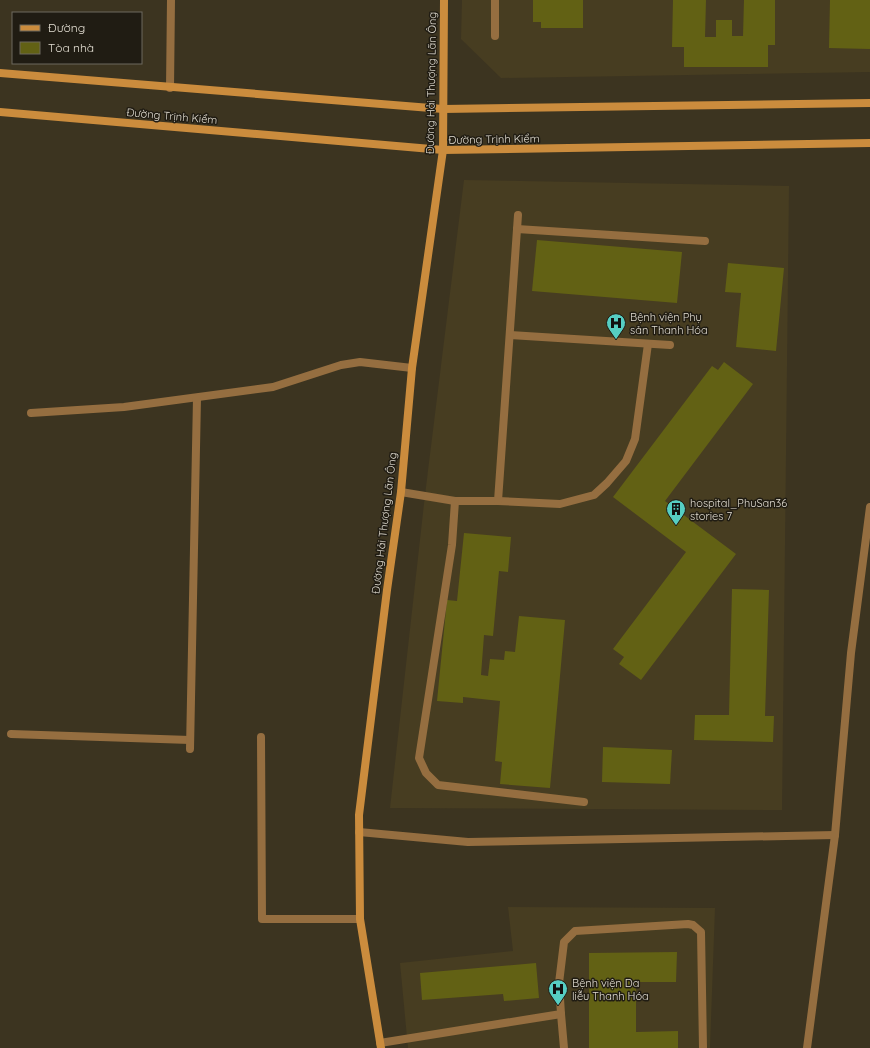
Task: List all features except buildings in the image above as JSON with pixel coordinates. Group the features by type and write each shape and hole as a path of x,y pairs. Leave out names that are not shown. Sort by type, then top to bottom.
{"main road":[{"name":"Đường Hải Thượng Lãn Ông","path":"380,1046 360,919 358,832 386,598 401,492 412,368 443,150 444,0"},
{"path":"0,72 170,88 443,109 870,103"},
{"name":"Đường Trịnh Kiểm","path":"0,112 443,150 870,143"}],"street":[{"path":"170,88 171,0"},
{"path":"495,0 495,36"},
{"path":"498,501 518,215"},
{"path":"517,229 705,241"},
{"path":"510,335 670,345"},
{"path":"401,492 455,501 498,501 560,504 594,494 607,483 626,461 635,439 648,344"},
{"path":"31,413 124,407 273,387 341,365 360,362 412,368"},
{"path":"190,749 197,398"},
{"path":"455,501 452,545 419,758 426,773 438,785 584,802"},
{"path":"807,1048 835,835 851,653 870,507"},
{"path":"11,734 190,740"},
{"path":"261,737 262,919 360,919"},
{"path":"358,832 468,842 835,835"},
{"path":"564,1048 559,983 564,942 574,931 694,925 701,932 703,1048"},
{"path":"380,1046 561,1014"}],"shaded area":[{"path":"462,0 870,0 870,72 501,78 461,39"},
{"name":"Bệnh viện Phụ sản Thanh Hóa","path":"464,180 789,186 782,810 390,808 425,495"},
{"name":"Bệnh viện Da liễu Thanh Hóa","path":"508,907 715,908 710,1048 408,1048 400,963 513,951"}],"place":[{"name":"Bệnh viện Phụ sản Thanh Hóa","path":"616,340"},
{"name":"hospital_PhuSan36 stories 7","path":"676,526"},
{"name":"Bệnh viện Da liễu Thanh Hóa","path":"558,1006"}]}
